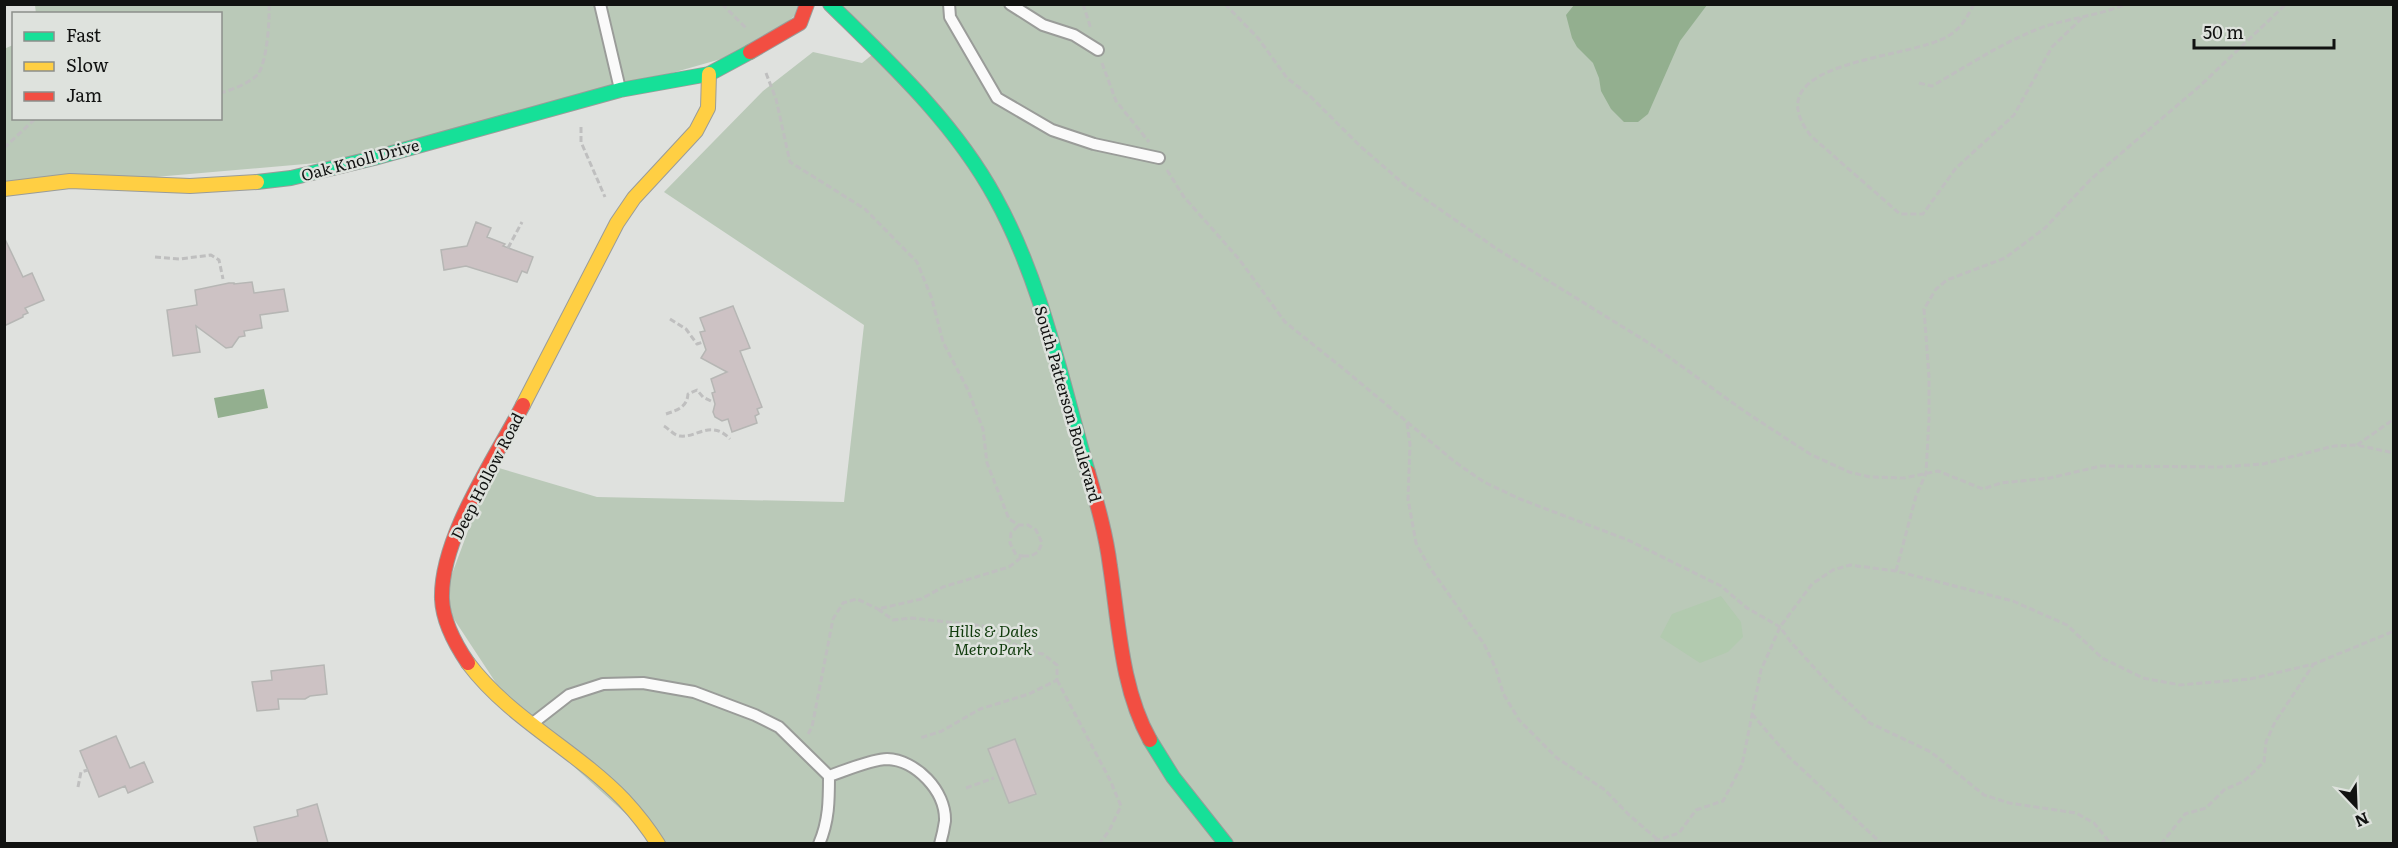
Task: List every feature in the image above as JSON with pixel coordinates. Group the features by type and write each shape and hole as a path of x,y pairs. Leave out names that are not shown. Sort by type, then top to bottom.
{"street":[{"name":"Oak Knoll Drive","path":"4,189 70,180 190,186 243,184 291,178 374,158 579,100 709,74 800,23 807,4"},
{"name":"South Patterson Boulevard","path":"830,4 927,100 974,163 1011,227 1030,273 1050,334 1106,538 1121,645 1132,699 1148,737 1182,788 1226,843"},
{"name":"Deep Hollow Road","path":"658,843 634,812 610,787 530,725 474,672 448,628 442,601 443,574 449,550 617,223 634,198 696,131 708,108 709,74"}],"lane":[{"path":"600,4 620,90"},
{"path":"949,4 950,17 997,98 1052,130 1094,144 1160,158"},
{"path":"1010,4 1043,25 1074,35 1098,50"},
{"path":"530,725 569,695 603,684 643,683 694,692 755,715 779,727 829,776 829,808 825,830 819,843"},
{"path":"829,776 885,759 903,762 917,768 930,783 941,802 945,820 940,843"}],"path":[{"path":"222,92 237,88 259,73 268,41 269,4"},
{"path":"722,4 743,24 756,49 776,99 790,162 865,209 917,262 932,299 943,342 968,390 983,429 987,463 1009,519 1036,530 1042,543 1038,552 1031,556 1016,555 1010,543 1011,533 1019,525"},
{"path":"1083,4 1116,100 1137,124 1184,197 1239,259 1285,322 1455,462 1484,482 1520,499 1628,540 1721,586 1747,608 1780,627 1829,684 1870,723 1931,752 1984,795 2009,803 2076,813 2094,822 2111,843"},
{"path":"1225,4 1258,38 1287,78 1309,95 1360,146 1405,185 1497,249 1652,345 1810,454 1849,472 1870,477 1904,478 1938,471 1983,489 2001,483 2050,478 2101,466 2220,467 2263,464 2334,446 2357,445 2394,453"},
{"path":"1974,4 1964,22 1948,37 1917,49 1823,73 1808,83 1798,95 1797,109 1802,124 1811,136 1899,214 1923,214 1956,168 2014,115 2052,47 2083,17"},
{"path":"1919,83 1932,86 2000,46 2045,27 2106,12 2126,4"},
{"path":"1896,572 1916,496 1926,473 1929,398 1924,309 1936,289 1947,280 2006,258 2045,228 2091,179 2201,85 2286,4"},
{"path":"579,100 581,142 617,223"},
{"path":"4,148 34,120"},
{"path":"508,248 522,222"},
{"path":"154,257 179,259 211,255 219,260 223,279"},
{"path":"670,319 686,329 698,344 704,342"},
{"path":"666,414 678,410 687,402 688,394 694,390 711,401 714,400"},
{"path":"2357,445 2394,419"},
{"path":"1407,422 1410,444 1408,499 1416,543 1428,565 1484,644 1508,702 1519,720 1540,743 1557,758 1605,790 1658,840"},
{"path":"664,426 677,436 710,430 722,432 730,439"},
{"path":"878,609 921,600 943,587 1009,567 1023,556"},
{"path":"1646,843 1679,833 1696,810 1723,801 1742,765 1761,670 1780,627 1812,584 1833,570 1850,565 1896,572 2013,600 2067,625 2102,658 2143,678 2180,685 2250,679 2314,664 2394,631"},
{"path":"799,746 812,727 833,619 843,603 857,600 878,609 893,620 912,618 983,626 1024,650 1043,654 1057,665 1057,680 1110,780 1121,806 1109,831 1099,843"},
{"path":"2161,843 2184,814 2205,808 2224,790 2244,781 2264,762 2265,742 2275,722 2314,664"},
{"path":"920,738 942,731 980,709 1029,694 1057,680"},
{"path":"1752,714 1790,757 1882,843"},
{"path":"78,787 81,772 88,770"},
{"path":"966,788 994,778"}],"green space":[{"path":"35,5 807,5 756,49 374,158 5,190 4,49 12,45 12,120 222,120 222,12 36,12"},
{"name":"Hills & Dales MetroPark","path":"830,5 2393,5 2393,843 658,843 517,715 442,601 492,466 597,497 844,502 864,325 664,192 763,91 813,52 862,63 878,50"}],"shaded area":[{"path":"1574,5 1707,5 1680,41 1648,114 1638,122 1624,122 1611,109 1601,91 1593,63 1577,47 1572,38 1566,15"},
{"path":"264,389 268,408 218,418 214,398"},
{"path":"1721,596 1741,622 1743,637 1728,652 1700,663 1660,637 1672,614"}],"building":[{"path":"476,222 491,228 487,237 505,244 503,246 533,257 527,273 522,271 517,282 466,266 444,270 441,250 467,246"},
{"path":"4,237 23,277 32,273 44,300 25,308 28,313 4,326"},
{"path":"252,282 254,293 284,289 288,311 260,315 262,328 244,331 245,336 239,337 232,347 226,348 196,326 200,352 173,356 167,310 197,305 195,290 229,283"},
{"path":"733,306 750,348 740,351 762,407 757,409 759,414 755,416 757,423 732,432 728,419 722,421 715,417 713,412 715,404 712,393 715,392 711,379 727,372 701,358 706,350 700,332 705,331 700,318"},
{"path":"324,665 327,694 310,696 305,699 278,699 279,709 257,711 252,682 272,680 271,671"},
{"path":"116,736 130,768 144,762 153,782 128,793 125,786 99,797 80,751"},
{"path":"1015,739 1036,794 1009,803 988,749"},
{"path":"317,804 328,843 258,843 254,827 298,816 297,810"}],"traffic: fast":[{"path":"830,4 920,94 979,170 995,197 1026,263 1038,297 1088,472"},
{"path":"257,182 291,178 374,158 620,90 709,74 750,52"},
{"path":"1150,740 1173,777 1226,844"}],"traffic: slow":[{"path":"523,405 617,223 634,198 696,131 708,108 709,74"},
{"path":"4,189 70,181 190,186 257,182"},
{"path":"468,663 503,701 585,765 624,800 658,844"}],"traffic: jam":[{"path":"750,52 800,23 807,4"},
{"path":"468,663 447,624 442,599 444,575 459,525 471,499 523,405"},
{"path":"1088,472 1106,542 1127,677 1140,720 1150,740"}]}
